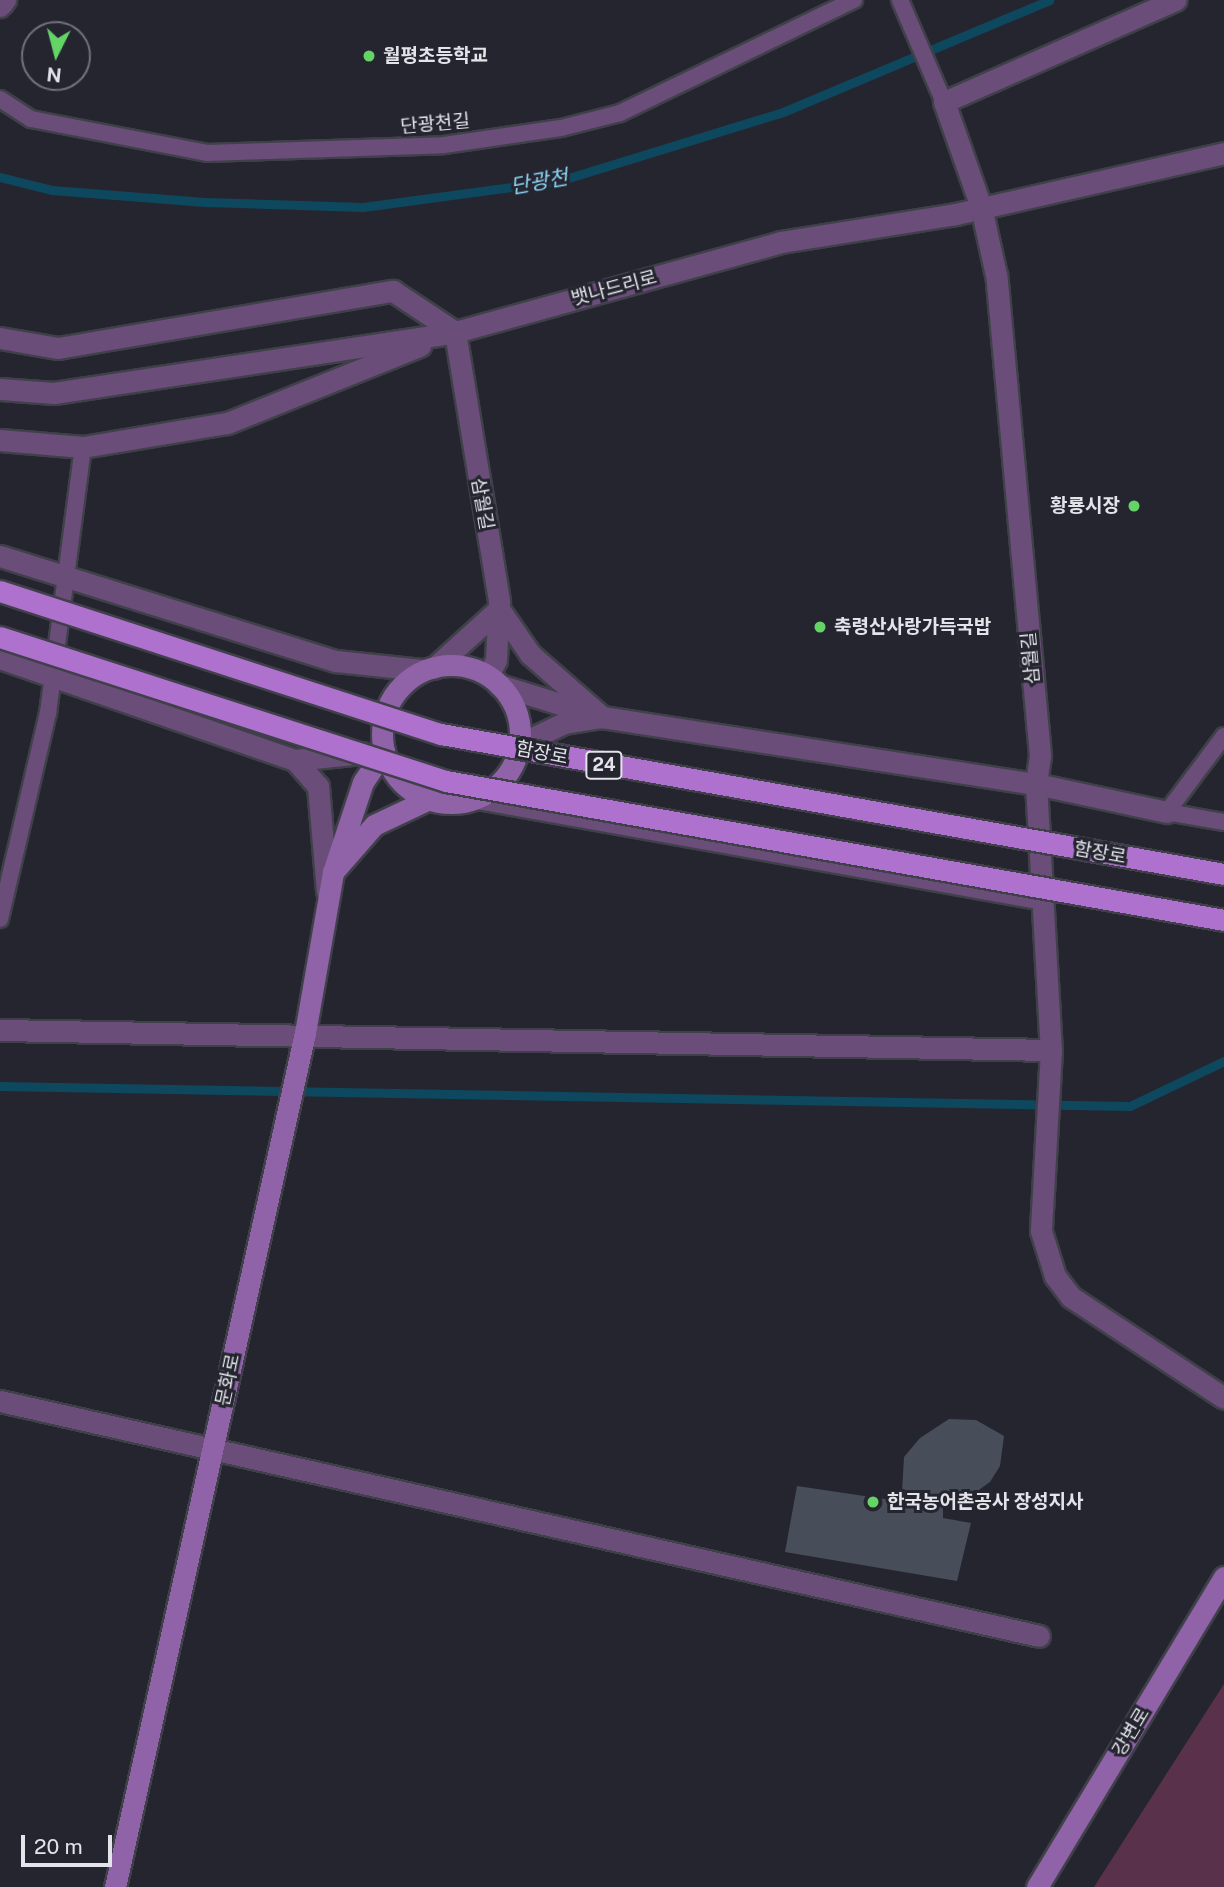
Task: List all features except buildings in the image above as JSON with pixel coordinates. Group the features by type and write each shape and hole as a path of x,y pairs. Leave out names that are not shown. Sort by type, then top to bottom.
{"main road":[{"name":"함장로","path":"0,591 441,734 1224,874"},
{"name":"24","path":"0,637 446,781 1224,920"}],"street":[{"path":"0,6 5,0"},
{"path":"944,102 1175,0"},
{"name":"삼월길","path":"944,102 981,207 996,275 1040,755 1036,784 1051,1053 1041,1231 1055,1276 1071,1297 1224,1398"},
{"name":"뱃나드리로","path":"0,388 54,393 455,332 781,242 981,207 1224,153"},
{"path":"0,338 58,348 393,292 455,332"},
{"path":"0,440 83,447 227,423 455,332"},
{"name":"삼월길","path":"455,332 499,609 494,680"},
{"path":"0,556 336,661 428,669 466,666 494,680 602,718 1036,784 1167,812"},
{"path":"494,680 518,712 520,744 504,780 477,798 461,803 429,799 400,781 384,751 382,720 390,699 404,682 428,669 499,609 530,654 602,718"},
{"path":"0,658 295,761 384,751"},
{"path":"520,744 564,723 602,718"},
{"name":"문화로","path":"115,1887 303,1039 333,872 363,782 384,751"},
{"path":"295,761 318,786 328,905"},
{"path":"477,798 1043,899"},
{"path":"333,872 374,825 429,799"},
{"path":"0,1030 303,1039 1051,1053"},
{"path":"0,1401 1039,1636"},
{"name":"강변로","path":"1037,1887 1224,1577"}],"lane":[{"name":"단광천길","path":"0,99 31,119 207,153 444,145 561,128 620,113 854,0"},
{"path":"901,0 944,102"},
{"path":"0,919 53,675 83,447"},
{"path":"1224,736 1167,812 1224,822"}],"shaded area":[{"path":"1224,1684 1224,1887 1094,1887"}],"waterway":[{"name":"단광천","path":"0,177 52,190 205,202 363,207 562,180 783,112 1049,0"},
{"path":"0,1086 1130,1106 1224,1061"}],"place":[{"name":"월평초등학교","path":"369,56"},
{"name":"황룡시장","path":"1134,506"},
{"name":"축령산사랑가득국밥","path":"820,627"},
{"name":"한국농어촌공사 장성지사","path":"873,1502"}]}
